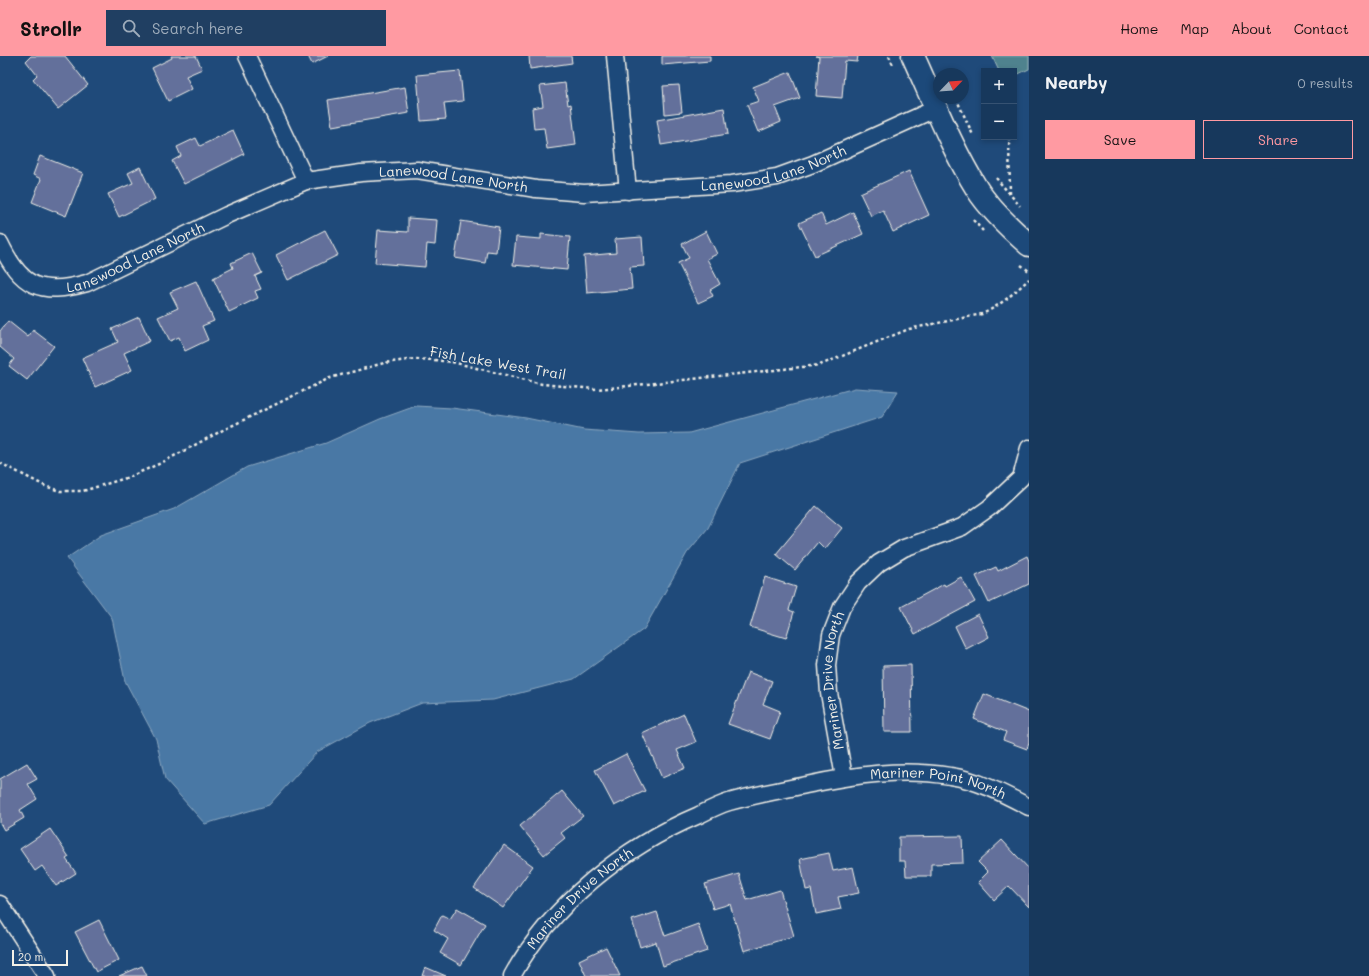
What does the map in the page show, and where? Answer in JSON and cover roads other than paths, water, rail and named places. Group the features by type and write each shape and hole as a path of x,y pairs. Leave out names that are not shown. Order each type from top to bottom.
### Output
{"street":[{"path":"247,56 306,180"},
{"path":"616,56 628,191"},
{"path":"913,56 978,190 1010,228 1029,245"},
{"name":"Lanewood Lane North","path":"0,243 10,263 24,280 44,288 65,290 87,283 227,215 306,180 361,173 417,170 544,189 584,193 732,184 777,177 813,164 937,108"},
{"name":"Mariner Drive North","path":"512,976 521,960 552,920 589,883 630,851 679,823 728,802 844,777 829,693 826,665 831,635 842,607 858,583 879,563 904,548 962,527 1025,481 1029,448"},
{"name":"Mariner Point North","path":"844,777 910,772 952,776 993,788 1029,807"},
{"path":"0,904 47,976"}],"water":[{"path":"855,388 898,391 882,417 740,463 708,528 687,553 644,629 574,679 493,700 422,703 370,723 317,752 269,805 205,824 165,779 156,739 125,681 112,618 67,558 101,535 174,509 247,467 326,443 380,419 416,406 452,408 526,418 584,430 639,434 689,433"}]}
